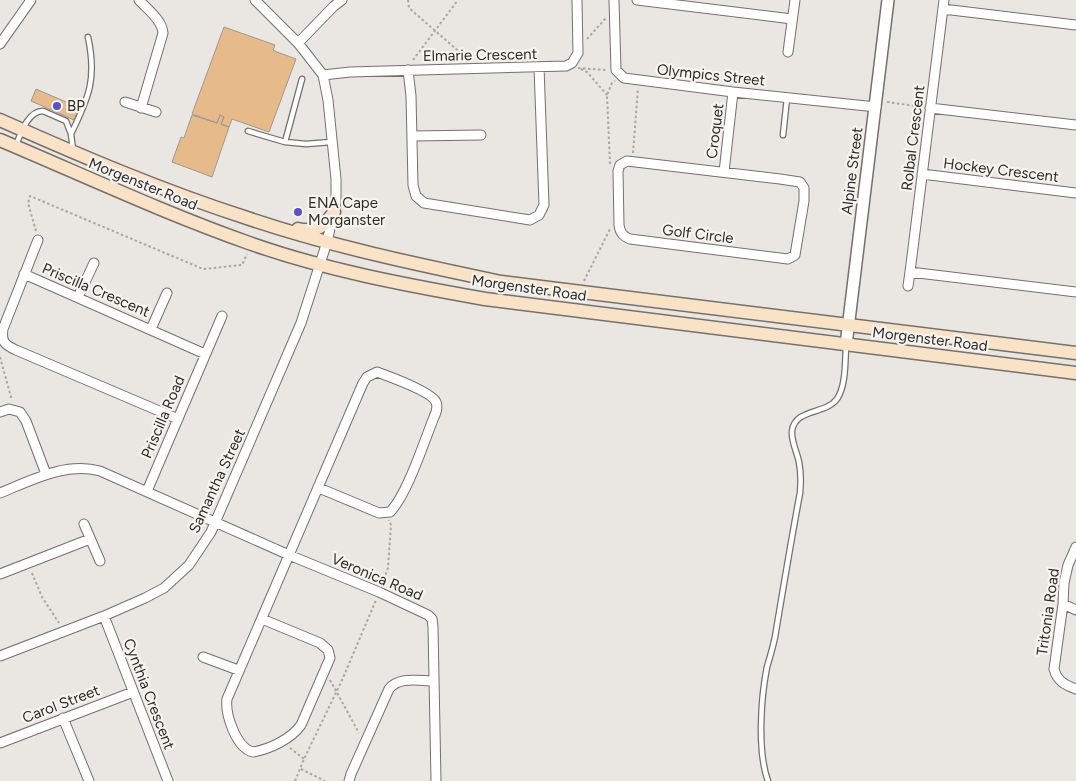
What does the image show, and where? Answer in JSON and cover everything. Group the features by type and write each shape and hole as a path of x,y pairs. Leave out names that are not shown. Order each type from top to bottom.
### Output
{"main road":[{"name":"Morgenster Road","path":"0,120 168,191 264,224 428,267 501,282 1076,353"},
{"name":"Morgenster Road","path":"0,140 98,184 250,244 320,265 427,289 485,299 1076,373"},
{"path":"264,224 272,223 304,230 312,229 323,226 334,212"}],"street":[{"path":"0,44 31,0"},
{"path":"139,0 159,22 163,33 141,108"},
{"path":"255,0 298,43 323,75"},
{"path":"298,43 342,0"},
{"path":"569,65 576,59 578,50 577,0"},
{"path":"614,0 618,73"},
{"path":"637,0 792,19"},
{"path":"788,52 794,0"},
{"name":"Alpine Street","path":"846,345 888,0"},
{"name":"Rolbal Crescent","path":"908,286 928,108 943,4 1076,25"},
{"name":"Elmarie Crescent","path":"323,75 350,72 569,65"},
{"path":"410,70 413,190 419,200 433,205 521,219 535,218 542,212 544,205 539,67"},
{"name":"Olympics Street","path":"618,73 639,81 876,107"},
{"name":"Samantha Street","path":"0,656 145,598 173,581 190,565 208,538 302,323 327,242 337,189 328,100 323,75"},
{"name":"Croquet","path":"724,172 733,92"},
{"path":"125,102 156,112"},
{"path":"928,108 1076,125"},
{"path":"412,136 481,135"},
{"path":"618,220 618,168 624,162 632,161"},
{"name":"Golf Circle","path":"618,220 621,233 630,239 788,259 794,257 797,252 804,201 804,188 802,184 790,180 632,161"},
{"name":"Hockey Crescent","path":"922,174 1076,193"},
{"path":"24,274 38,240"},
{"path":"78,297 94,263"},
{"path":"910,272 1076,292"},
{"name":"Priscilla Crescent","path":"178,419 16,350 4,342 2,337 3,329 24,274 205,354"},
{"path":"151,329 167,293"},
{"name":"Priscilla Road","path":"146,491 222,316"},
{"path":"262,619 324,646 328,650 330,658 301,725 296,732 286,739 254,752 243,747 236,735 226,708 227,698 363,383 367,377 377,372 420,390 432,397 436,402 437,410 408,481 396,505 390,512 373,510 319,488"},
{"path":"5,411 20,412 26,422 46,474"},
{"name":"Veronica Road","path":"0,493 46,474 73,468 91,469 422,611 432,619 436,781"},
{"path":"84,524 100,561"},
{"path":"0,574 90,539"},
{"name":"Tritonia Road","path":"1076,547 1068,565 1064,583 1054,669 1060,681 1076,689"},
{"path":"1063,604 1076,610"},
{"name":"Cynthia Crescent","path":"104,616 168,781"},
{"path":"203,657 238,670"},
{"path":"349,781 365,741 392,684 402,680 434,681"},
{"name":"Carol Street","path":"0,743 133,692"},
{"path":"63,718 89,781"}],"lane":[{"path":"71,134 83,109 90,86 93,66 88,38"},
{"path":"285,142 302,79"},
{"path":"783,135 788,97"},
{"path":"15,146 32,114 39,110 66,121 71,134 73,152"},
{"path":"248,132 285,142 306,144 331,142"},
{"path":"768,781 761,737 764,691 800,493 801,477 792,433 800,417 809,412 826,408 840,394 846,345"}],"path":[{"path":"408,0 409,8 463,55 464,69"},
{"path":"410,70 412,62 458,0"},
{"path":"578,50 606,18"},
{"path":"569,65 587,72 608,95"},
{"path":"579,69 618,73 608,95 610,163 618,168"},
{"path":"632,161 639,81"},
{"path":"887,102 928,108"},
{"path":"38,240 28,203 30,196 203,269 242,265 247,253"},
{"path":"584,281 607,232 618,220"},
{"path":"0,357 11,397 5,411"},
{"path":"295,781 304,758 344,678 380,592 388,568 391,525 386,513"},
{"path":"28,564 42,597 64,631"},
{"path":"325,672 362,739 365,741"},
{"path":"286,739 289,747 304,758"},
{"path":"300,768 325,781"}],"building":[{"path":"224,27 275,45 273,50 296,59 269,132 232,119 229,127 221,124 224,117 220,115 217,123 192,114"},
{"path":"36,89 80,108 74,120 31,101"},
{"path":"192,115 217,123 220,115 224,117 221,124 229,127 212,177 172,162 181,137 184,138"}],"place":[{"name":"BP","path":"57,106"},
{"name":"ENA Cape Morganster","path":"298,212"}]}
